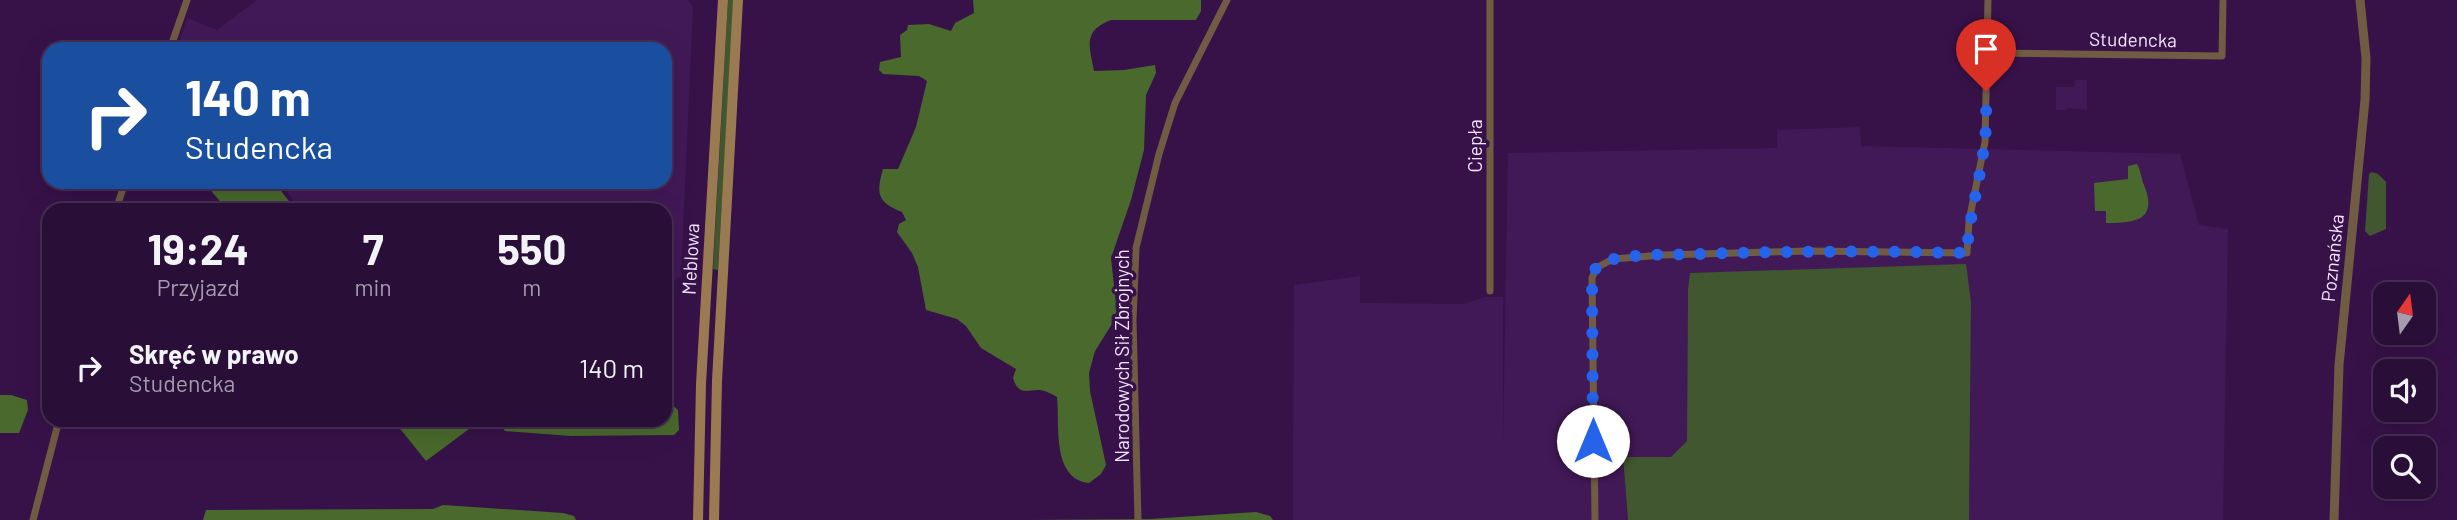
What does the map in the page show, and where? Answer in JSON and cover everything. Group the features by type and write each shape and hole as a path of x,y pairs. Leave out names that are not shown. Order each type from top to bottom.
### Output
{"main road":[{"name":"Meblowa","path":"698,520 701,384 723,0"},
{"name":"Meblowa","path":"714,520 716,381 738,0"}],"street":[{"path":"172,42 187,0"},
{"name":"Narodowych Sił Zbrojnych","path":"1138,520 1133,320 1136,248 1172,112 1182,85 1227,0"},
{"name":"Ciepła","path":"1490,0 1490,291"},
{"path":"1595,520 1592,278 1599,264 1613,259 1663,255 1810,251 1967,253 1969,221 1979,183 1985,142 1988,0"},
{"name":"Studencka","path":"1987,53 2222,56 2222,0"},
{"name":"Poznańska","path":"2334,520 2339,365 2365,100 2366,58 2360,0"},
{"path":"33,520 57,427"}],"shaded area":[{"path":"257,0 688,0 693,7 681,276 672,282 672,203 296,203 284,189 672,189 672,42 179,42 187,18 217,30"},
{"path":"2075,80 2087,80 2087,110 2056,110 2056,87 2074,87"},
{"path":"1860,127 1861,146 2180,154 2199,225 2228,229 2223,520 1969,520 1971,302 1688,291 1687,441 1672,457 1623,457 1628,520 1293,520 1294,285 1360,276 1360,303 1463,304 1485,297 1503,297 1503,448 1508,153 1777,148 1777,130"}],"green space":[{"path":"728,0 734,0 718,270 713,269"},
{"path":"973,0 1201,0 1201,11 1196,20 1111,20 1096,29 1090,40 1094,71 1155,65 1156,73 1146,95 1144,150 1131,200 1111,258 1117,313 1095,351 1089,373 1090,391 1106,465 1101,474 1089,483 1068,472 1063,461 1058,435 1057,397 1040,390 1021,390 1013,378 1016,369 981,348 966,326 957,319 926,310 918,267 897,232 899,224 906,220 902,212 880,196 883,169 898,169 916,127 927,81 919,76 883,74 879,70 880,62 901,57 900,35 907,30 908,25 929,24 951,31 955,23 974,13"},
{"path":"2137,164 2148,197 2146,212 2135,220 2106,223 2106,211 2095,211 2094,183 2128,179 2128,166"},
{"path":"2372,172 2386,182 2386,229 2370,236 2365,231 2369,174"},
{"path":"210,189 280,189 290,203 221,203"},
{"path":"1966,264 1971,302 1969,520 1628,520 1623,457 1671,457 1687,441 1690,273"},
{"path":"0,395 27,400 28,410 19,433 0,433"},
{"path":"672,405 678,410 679,430 674,435 571,436 505,431 502,427 672,427"},
{"path":"195,427 322,427 238,428"},
{"path":"399,427 467,427 469,429 426,461"},
{"path":"443,505 563,513 574,516 576,520 203,520 206,510 433,509"},
{"path":"1256,512 1270,516 1273,520 1030,520 1150,519"}],"route":[{"path":"1593,441 1592,278 1599,264 1613,259 1663,255 1810,251 1967,253 1969,221 1979,183 1985,142 1986,91"}]}
